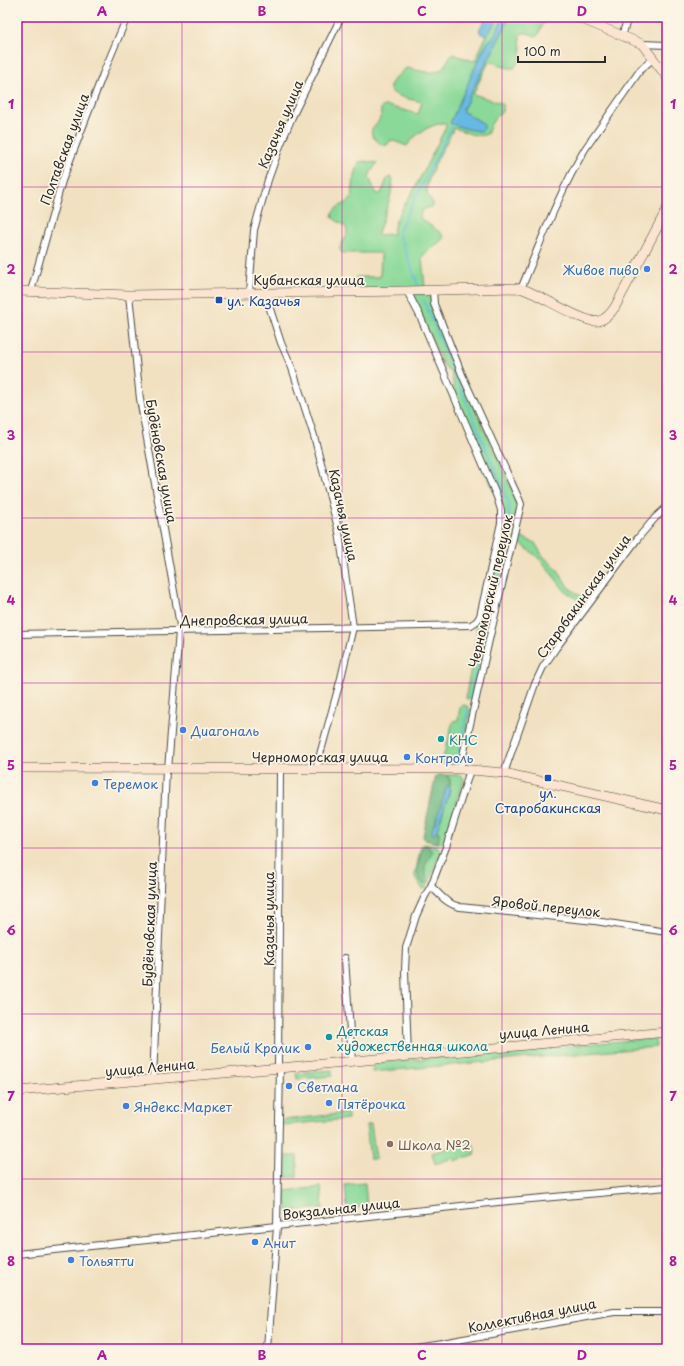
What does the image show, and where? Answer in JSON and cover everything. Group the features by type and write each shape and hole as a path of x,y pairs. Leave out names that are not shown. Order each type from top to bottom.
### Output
{"street":[{"name":"Полтавская улица","path":"31,291 62,181 127,17"},
{"name":"Казачья улица","path":"249,292 254,230 268,180 292,117 341,17"},
{"path":"578,17 642,44 667,45"},
{"path":"622,36 628,17"},
{"path":"642,44 667,77"},
{"path":"522,289 559,200 578,161 641,70 653,59"},
{"name":"Кубанская улица","path":"17,290 129,294 407,291 513,288 522,289 532,293 593,322 602,320 611,313 667,209"},
{"name":"Черноморский переулок","path":"433,290 434,304 463,377 521,504 488,640 465,770"},
{"name":"Днепровская улица","path":"17,634 471,625 477,621 480,616 500,523 501,510 497,497 420,316 407,291"},
{"name":"Казачья улица","path":"268,293 270,309 280,343 292,368 314,436 339,532 353,627 342,678 316,769"},
{"name":"Будёновская улица","path":"129,294 142,412 180,631 167,769 153,1080"},
{"name":"Старобакинская улица","path":"504,773 543,667 638,538 667,507"},
{"name":"Черноморская улица","path":"17,768 465,770 504,773 667,810"},
{"name":"Казачья улица","path":"268,1349 277,1226 280,769"},
{"path":"408,1056 405,972 406,948 416,916 431,886 446,847 465,770"},
{"name":"Яровой переулок","path":"431,886 454,906 595,921 667,932"},
{"path":"345,958 352,1061"},
{"name":"улица Ленина","path":"17,1091 153,1080 667,1032"},
{"name":"Вокзальная улица","path":"17,1254 544,1197 667,1187"},
{"name":"Коллективная улица","path":"402,1349 614,1312 667,1312"}],"green space":[{"path":"499,17 504,17 493,38 488,42 482,52 451,123 463,128 478,131 481,122 462,111 510,17 523,17 529,21 531,17 546,17 538,35 536,36 528,33 521,34 521,53 519,61 514,68 489,62 473,94 503,104 503,110 492,123 487,134 479,136 454,128 433,169 429,178 427,192 433,206 422,210 420,216 421,219 441,233 444,237 439,243 426,252 422,258 425,288 355,290 356,277 380,277 381,253 342,253 340,248 346,237 347,231 343,224 335,220 332,216 338,207 350,200 352,197 359,162 363,161 377,163 369,177 376,193 381,194 389,177 393,179 390,198 378,233 379,235 393,234 396,221 446,127 445,123 442,123 427,128 418,134 407,146 391,140 387,145 379,143 373,136 372,131 379,121 381,108 388,106 418,114 422,102 397,95 390,89 391,84 394,79 407,68 426,72 436,72 444,67 453,54 473,61 475,60 487,35"},
{"path":"430,293 431,302 461,378 515,496 517,506 474,699 468,700 466,695 477,633 475,626 479,621 503,514 455,393 451,372 443,365 412,294"},
{"path":"516,535 535,543 543,556 558,570 568,587 585,599 583,603 565,591 541,560 515,539"},
{"path":"463,705 467,706 471,710 459,766 445,765 442,764 442,762 453,721 458,720 460,707"},
{"path":"447,775 460,775 464,779 445,842 436,843 439,835 437,830 450,790 450,780"},
{"path":"447,775 450,780 450,787 449,786 432,829 436,833 437,830 439,832 439,839 436,843 425,840 423,836 434,784 436,776"},
{"path":"424,844 436,846 441,850 429,883 425,889 422,888 415,877 421,846"},
{"path":"425,845 429,847 432,852 425,866 427,882 424,884 418,877 418,868 422,848"},
{"path":"655,1038 656,1047 372,1072 373,1063"},
{"path":"332,1070 332,1076 297,1079 296,1073"},
{"path":"348,1113 348,1119 283,1125 283,1120"},
{"path":"371,1124 376,1159 370,1159 366,1125"},
{"path":"472,1140 476,1154 454,1161 453,1158 435,1164 432,1153"},
{"path":"286,1156 297,1156 297,1177 286,1177"},
{"path":"365,1183 367,1207 347,1208 345,1185"},
{"path":"321,1187 323,1208 287,1211 285,1191"}],"water":[{"path":"486,17 499,17 487,35 481,34 479,30"},
{"path":"504,17 510,17 462,111 481,122 484,125 484,128 482,131 474,130 450,123 482,52 488,42 493,38"},
{"path":"447,786 450,787 450,790 436,833 433,835 432,829"}],"waterway":[{"path":"418,285 399,234 399,230 453,124"},
{"path":"424,301 509,504 509,516 470,699"},
{"path":"457,758 468,709"}],"place":[{"name":"Живое пиво","path":"647,269"},
{"name":"ул. Казачья","path":"219,300"},
{"name":"Диагональ","path":"183,730"},
{"name":"КНС","path":"441,739"},
{"name":"Контроль","path":"407,757"},
{"name":"ул. Старобакинская","path":"548,778"},
{"name":"Теремок","path":"95,783"},
{"name":"Детская художественная школа","path":"329,1037"},
{"name":"Белый Кролик","path":"308,1047"},
{"name":"Светлана","path":"289,1086"},
{"name":"Пятёрочка","path":"329,1103"},
{"name":"Яндекс.Маркет","path":"126,1106"},
{"name":"Школа №2","path":"390,1144"},
{"name":"Анит","path":"255,1242"},
{"name":"Тольятти","path":"71,1260"}]}
